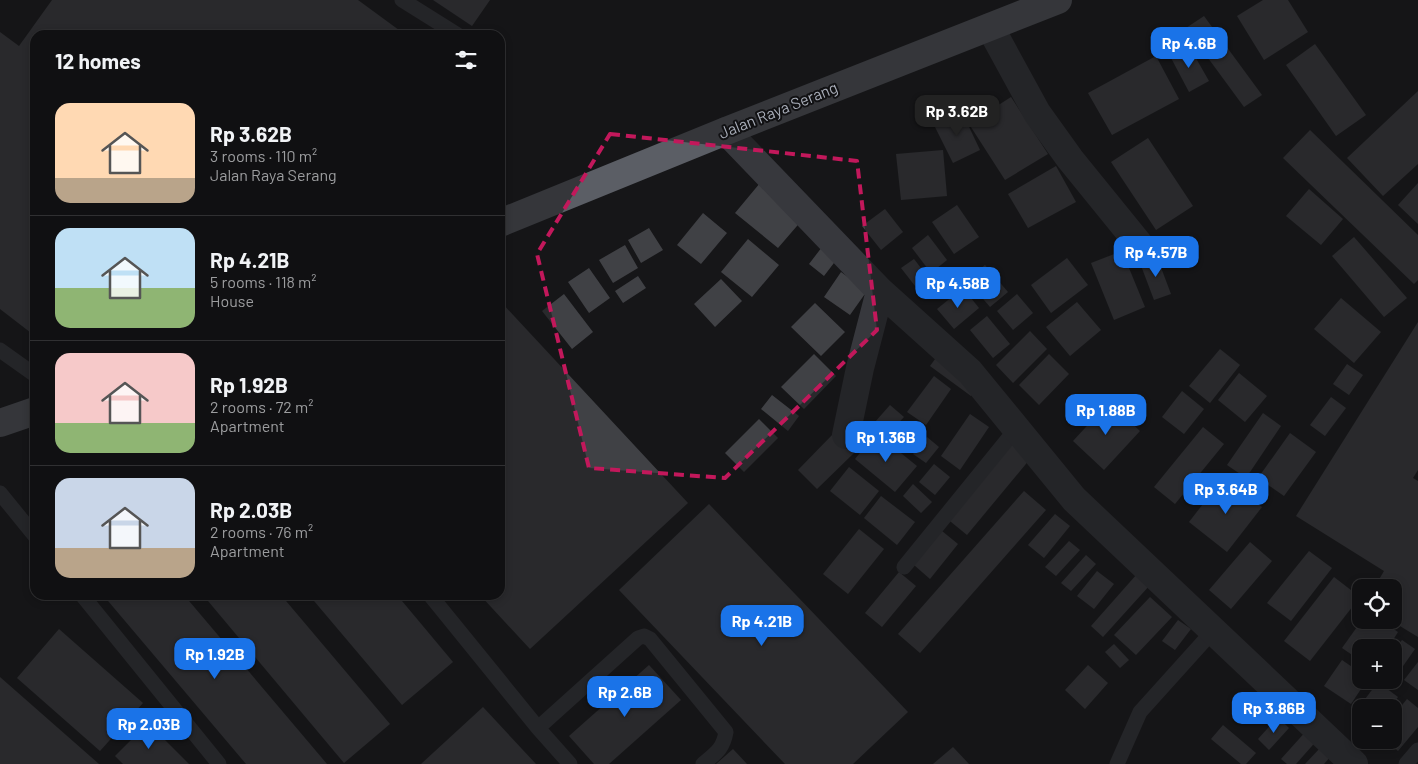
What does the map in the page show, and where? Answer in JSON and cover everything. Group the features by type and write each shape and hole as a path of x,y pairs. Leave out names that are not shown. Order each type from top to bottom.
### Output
{"highway":[{"name":"Jalan Raya Serang","path":"505,221 726,131 1058,0"},
{"path":"0,423 30,413"}],"street":[{"path":"990,27 1037,114 1070,159 1139,244"},
{"path":"726,131 880,291 970,372 1074,499 1354,764"},
{"path":"846,435 860,368 880,291"}],"lane":[{"path":"402,0 450,30"},
{"path":"0,350 30,371"},
{"path":"904,567 1016,429"},
{"path":"0,493 30,530"},
{"path":"86,600 219,764"},
{"path":"434,600 538,728 570,764"},
{"path":"1117,764 1140,712 1213,631"},
{"path":"538,728 638,638 644,636 650,639 726,732 724,742 720,748 703,764"},
{"path":"1406,764 1418,750"}],"highlighted area":[{"path":"610,134 857,161 877,330 725,478 589,468 537,254"}],"building":[{"path":"52,0 358,0 399,30 30,30"},
{"path":"433,0 490,0 472,26"},
{"path":"1263,0 1288,0 1308,32 1264,60 1237,16"},
{"path":"1204,16 1262,95 1244,107 1186,28"},
{"path":"30,31 30,332 0,309 0,32 19,46"},
{"path":"1315,44 1366,115 1336,136 1286,65"},
{"path":"1189,46 1209,81 1189,92 1170,56"},
{"path":"1156,56 1179,99 1112,135 1088,93"},
{"path":"1418,91 1418,164 1383,196 1347,158"},
{"path":"1011,97 1048,154 1005,180 969,124"},
{"path":"962,112 980,150 953,163 934,125"},
{"path":"1310,130 1418,235 1418,280 1414,284 1283,158"},
{"path":"1148,138 1193,206 1156,230 1111,162"},
{"path":"943,150 947,196 901,200 896,154"},
{"path":"1056,166 1076,202 1028,228 1008,194"},
{"path":"760,183 803,219 778,248 735,213"},
{"path":"1418,183 1418,224 1398,205"},
{"path":"1309,189 1343,219 1321,245 1286,216"},
{"path":"957,205 979,237 954,254 932,222"},
{"path":"885,209 903,232 881,250 862,226"},
{"path":"703,213 727,233 701,264 677,245"},
{"path":"649,228 663,250 641,263 628,240"},
{"path":"928,235 947,260 931,273 912,248"},
{"path":"1354,237 1407,298 1384,317 1332,256"},
{"path":"748,239 779,265 752,297 721,272"},
{"path":"625,245 638,268 613,283 599,260"},
{"path":"822,247 837,259 824,276 809,264"},
{"path":"1122,251 1145,307 1114,320 1091,263"},
{"path":"1157,257 1171,294 1154,300 1140,263"},
{"path":"1067,258 1088,285 1051,313 1031,285"},
{"path":"914,259 931,281 919,291 901,268"},
{"path":"985,265 1008,292 990,307 967,280"},
{"path":"589,268 610,298 589,313 568,282"},
{"path":"841,272 867,291 850,315 824,297"},
{"path":"638,276 646,288 623,303 615,291"},
{"path":"721,279 742,301 715,327 694,304"},
{"path":"963,288 979,308 954,329 937,309"},
{"path":"564,294 593,332 572,349 542,311"},
{"path":"1017,294 1033,313 1013,330 997,311"},
{"path":"1341,298 1381,332 1354,363 1314,329"},
{"path":"1077,302 1101,330 1070,356 1046,327"},
{"path":"815,303 845,332 821,356 791,327"},
{"path":"505,306 688,503 530,649 485,600 505,600"},
{"path":"987,316 1010,344 993,358 970,330"},
{"path":"1418,322 1418,470 1413,478 1418,481 1418,637 1402,627 1402,579 1379,579 1384,571 1296,516"},
{"path":"1030,331 1047,349 1013,383 996,365"},
{"path":"1220,349 1240,365 1210,403 1189,386"},
{"path":"814,354 836,376 804,409 781,387"},
{"path":"1049,354 1069,374 1039,405 1019,385"},
{"path":"938,355 979,385 971,396 930,366"},
{"path":"1347,364 1363,375 1349,395 1333,384"},
{"path":"1239,373 1267,396 1245,422 1218,400"},
{"path":"934,376 951,389 926,425 907,412"},
{"path":"1182,391 1204,409 1184,434 1162,417"},
{"path":"772,395 799,416 788,431 761,409"},
{"path":"1331,397 1346,408 1325,436 1310,425"},
{"path":"1109,402 1140,431 1104,470 1073,441"},
{"path":"890,405 904,417 888,434 875,422"},
{"path":"1263,413 1281,426 1246,478 1227,465"},
{"path":"970,414 989,427 960,470 941,456"},
{"path":"759,419 778,438 744,472 725,453"},
{"path":"905,421 920,433 908,449 892,437"},
{"path":"1203,427 1224,444 1175,504 1154,487"},
{"path":"834,433 854,453 817,489 798,470"},
{"path":"876,433 917,466 895,492 855,459"},
{"path":"1290,433 1316,452 1284,496 1258,478"},
{"path":"927,437 939,447 926,463 913,454"},
{"path":"1008,441 1030,459 967,535 945,517"},
{"path":"934,464 950,477 935,495 919,482"},
{"path":"849,467 879,491 860,515 830,491"},
{"path":"1224,477 1262,507 1227,552 1189,522"},
{"path":"913,484 932,502 921,513 903,496"},
{"path":"1024,491 1046,510 920,653 898,634"},
{"path":"881,496 915,522 897,545 864,518"},
{"path":"709,504 908,712 853,764 785,764 619,590"},
{"path":"1055,514 1070,526 1044,558 1028,545"},
{"path":"859,529 884,549 848,594 823,574"},
{"path":"942,531 958,544 930,579 914,565"},
{"path":"1069,541 1080,550 1056,576 1045,567"},
{"path":"1250,542 1272,561 1231,609 1209,590"},
{"path":"1309,551 1332,568 1291,621 1267,603"},
{"path":"1086,555 1096,564 1071,591 1061,583"},
{"path":"1097,571 1114,584 1094,609 1077,596"},
{"path":"899,572 916,586 882,627 865,613"},
{"path":"1137,574 1150,585 1103,637 1091,626"},
{"path":"1334,577 1352,591 1352,607 1310,661 1284,641"},
{"path":"1150,597 1172,617 1136,655 1114,635"},
{"path":"107,600 188,600 327,764 246,764"},
{"path":"207,600 285,600 390,724 344,763"},
{"path":"313,600 401,600 453,662 402,705"},
{"path":"1178,620 1191,629 1175,650 1162,641"},
{"path":"59,629 143,703 100,751 17,678"},
{"path":"1356,629 1394,629 1398,632 1394,639 1352,639 1352,655 1342,648"},
{"path":"1402,640 1415,649 1402,668"},
{"path":"1114,644 1129,660 1120,668 1105,652"},
{"path":"1342,660 1352,667 1352,689 1361,689 1354,699 1352,699 1351,704 1324,686"},
{"path":"1418,662 1418,690 1404,680"},
{"path":"649,665 681,700 609,764 594,764 569,736"},
{"path":"1088,665 1108,683 1085,709 1065,690"},
{"path":"0,677 99,764 0,764"},
{"path":"1373,689 1387,689 1398,697 1397,699 1365,699"},
{"path":"1407,699 1418,708 1418,727 1402,746 1402,705"},
{"path":"483,707 536,764 421,764"},
{"path":"1278,717 1289,728 1269,750 1258,739"},
{"path":"148,723 189,764 123,764 115,756"},
{"path":"1223,725 1256,753 1246,764 1241,764 1211,739"},
{"path":"1308,729 1319,738 1296,764 1287,764 1281,759"},
{"path":"953,747 969,764 933,764"},
{"path":"1321,747 1331,756 1324,764 1305,764"},
{"path":"733,749 747,764 716,764"}]}
